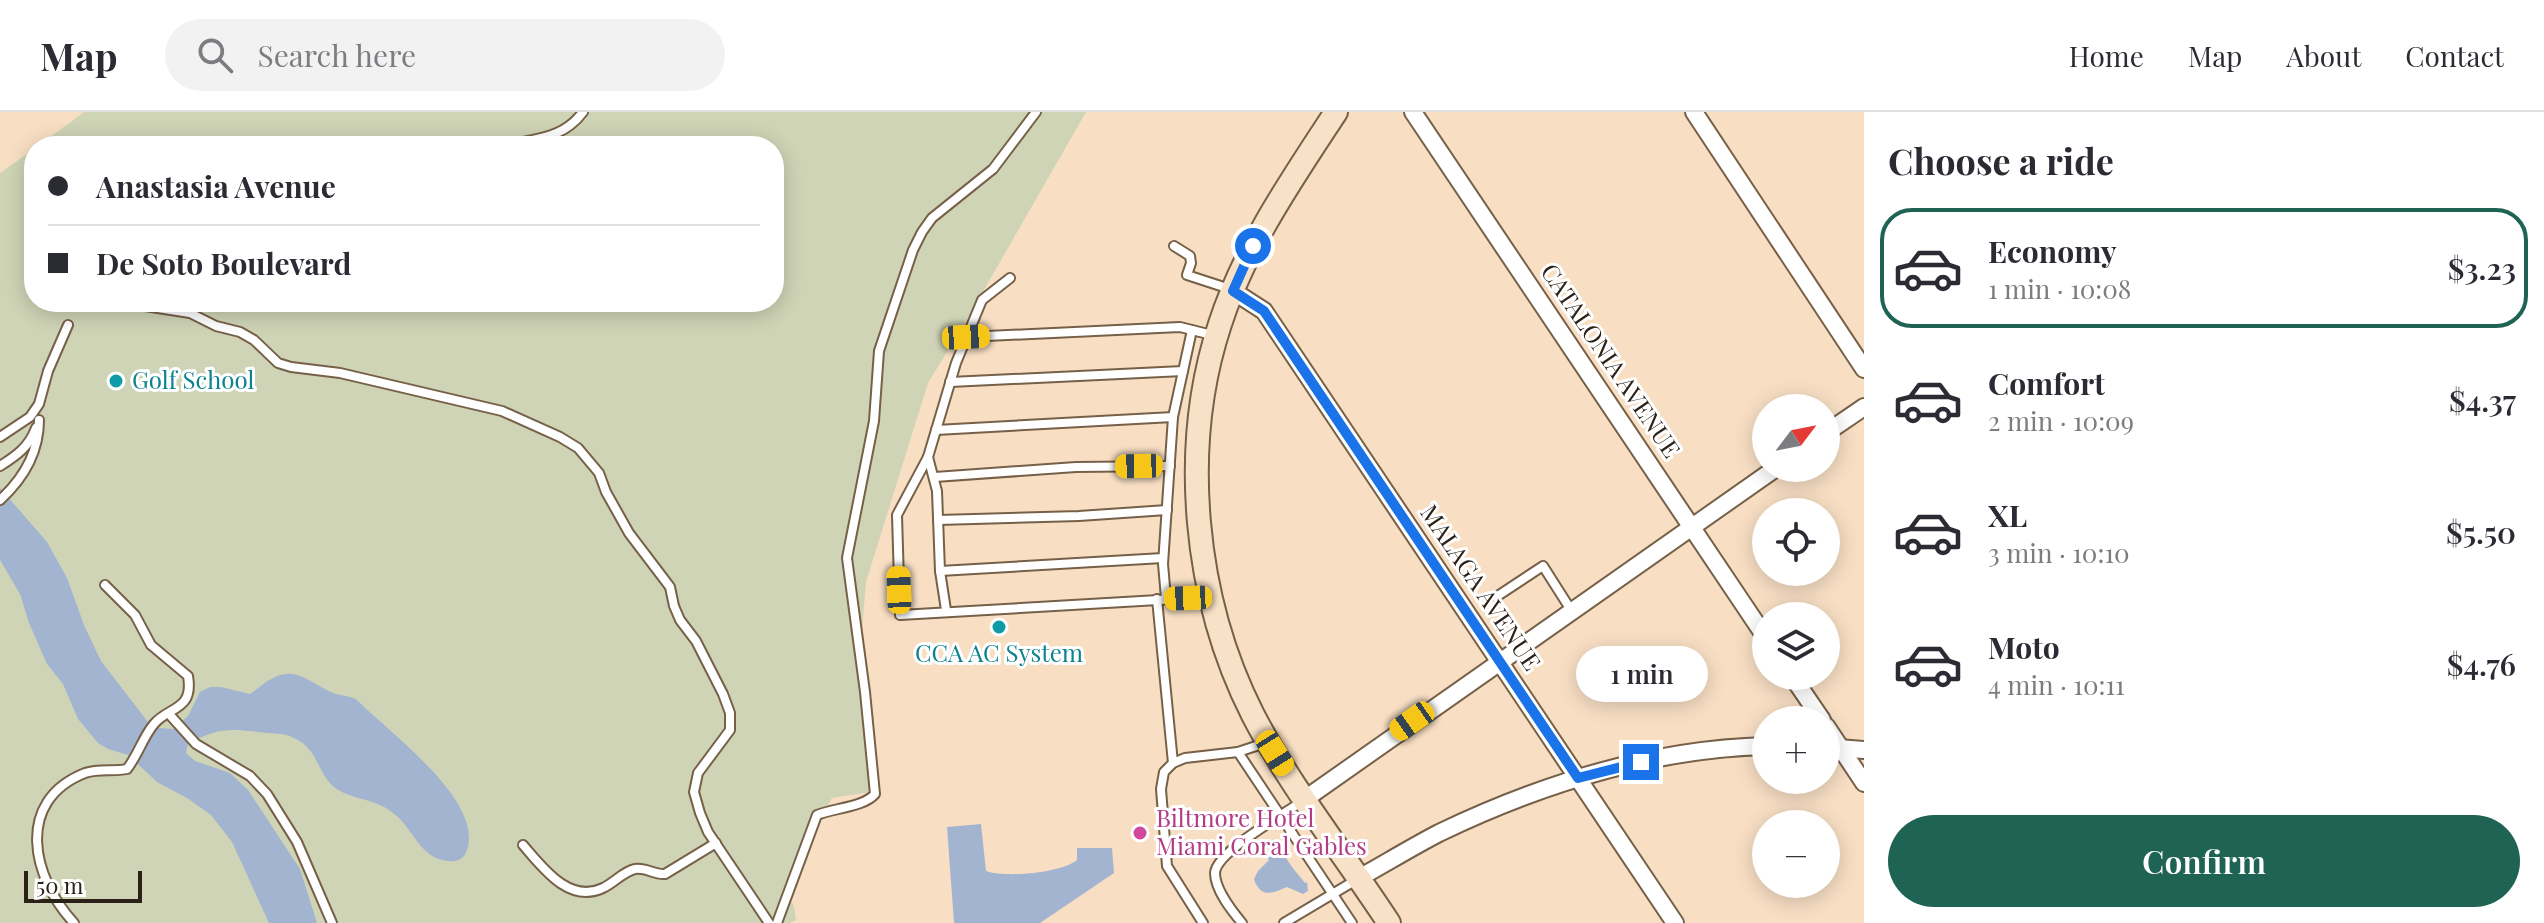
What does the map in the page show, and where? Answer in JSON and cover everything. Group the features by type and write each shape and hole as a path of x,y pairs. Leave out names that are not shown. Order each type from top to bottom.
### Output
{"street":[{"path":"1336,112 1262,230 1233,291 1217,336 1205,387 1198,466 1199,517 1211,597 1239,683 1269,742 1389,923"},
{"name":"CATALONIA AVENUE","path":"1413,112 1752,617"},
{"path":"1694,112 1864,369"},
{"name":"MALAGA AVENUE","path":"1233,291 1264,311 1675,923"},
{"path":"1840,423 1864,407"},
{"path":"1305,799 1756,482"},
{"path":"1359,878 1441,833 1516,799 1578,778 1670,757 1752,748"},
{"path":"1840,748 1864,750"},
{"path":"1840,755 1864,783"}],"lane":[{"path":"554,136 568,128 583,112"},
{"path":"777,923 817,815 868,802 875,794 847,558 874,421 879,351 886,327 922,232 932,218 993,169 1036,112"},
{"path":"1174,246 1190,256 1187,275 1233,291"},
{"path":"1010,278 982,300 950,382 928,457 897,515 900,615 1211,597"},
{"path":"184,312 240,332 254,340 278,363 340,373 502,411 578,448 599,473 610,501 629,533 670,587 674,606 704,656 730,713 730,730 698,773 694,792 700,813 716,843 769,923"},
{"path":"0,500 9,493 35,452 39,437 39,404 48,371 68,325"},
{"path":"966,337 1180,327 1217,336"},
{"path":"1173,763 1161,599 1173,417 1192,330"},
{"path":"950,382 1183,371"},
{"path":"0,437 30,417 39,404"},
{"path":"936,430 1173,417"},
{"path":"0,466 20,453 32,439 39,420"},
{"path":"928,457 935,477 940,571 946,610"},
{"path":"935,477 1076,467 1170,466"},
{"path":"938,520 1167,510"},
{"path":"940,571 1163,558"},
{"path":"1496,597 1543,566 1571,610"},
{"path":"74,923 49,885 38,857 36,827 43,805 58,790 82,774 101,769 123,770 132,763 154,724 182,704 190,689 188,676 151,645 135,615 105,585"},
{"path":"169,714 196,744 250,776 267,794 297,842 332,923"},
{"path":"1203,923 1166,860 1161,789 1164,772 1173,763 1185,758 1238,752 1269,742"},
{"path":"1238,752 1352,923"},
{"path":"1242,923 1220,890 1216,867 1226,854 1305,799"},
{"path":"523,845 557,881 575,891 589,893 604,888 634,869 645,869 656,875 665,874 716,843"},
{"path":"1284,923 1359,878"}],"green space":[{"path":"84,112 1086,112 928,383 866,582 859,667 870,792 832,798 825,810 791,902 796,920 790,923 0,923 0,173 24,156 24,312 784,312 784,136 52,136"}],"water":[{"path":"0,488 47,542 67,578 101,661 148,722 159,728 173,729 188,716 200,692 210,687 250,694 280,675 302,676 334,693 356,699 430,768 461,810 468,830 464,856 452,861 440,860 421,846 390,810 335,788 313,754 294,738 238,730 207,735 188,743 186,753 195,761 230,773 248,790 300,869 317,923 269,923 232,842 211,815 157,782 128,755 98,743 78,719 63,684 47,664 20,594 0,560"},
{"path":"981,824 986,871 1006,874 1046,871 1077,860 1077,848 1112,848 1114,873 1040,923 954,923 947,827"},
{"path":"1274,839 1282,845 1290,865 1307,882 1308,891 1303,894 1287,887 1267,893 1257,885 1254,879 1269,860 1269,843"}],"place":[{"name":"Golf School","path":"116,381"},
{"name":"CCA AC System","path":"999,627"},
{"name":"Biltmore Hotel Miami Coral Gables","path":"1140,833"}],"route":[{"path":"1253,246 1233,291 1264,311 1578,778 1641,762"}]}
